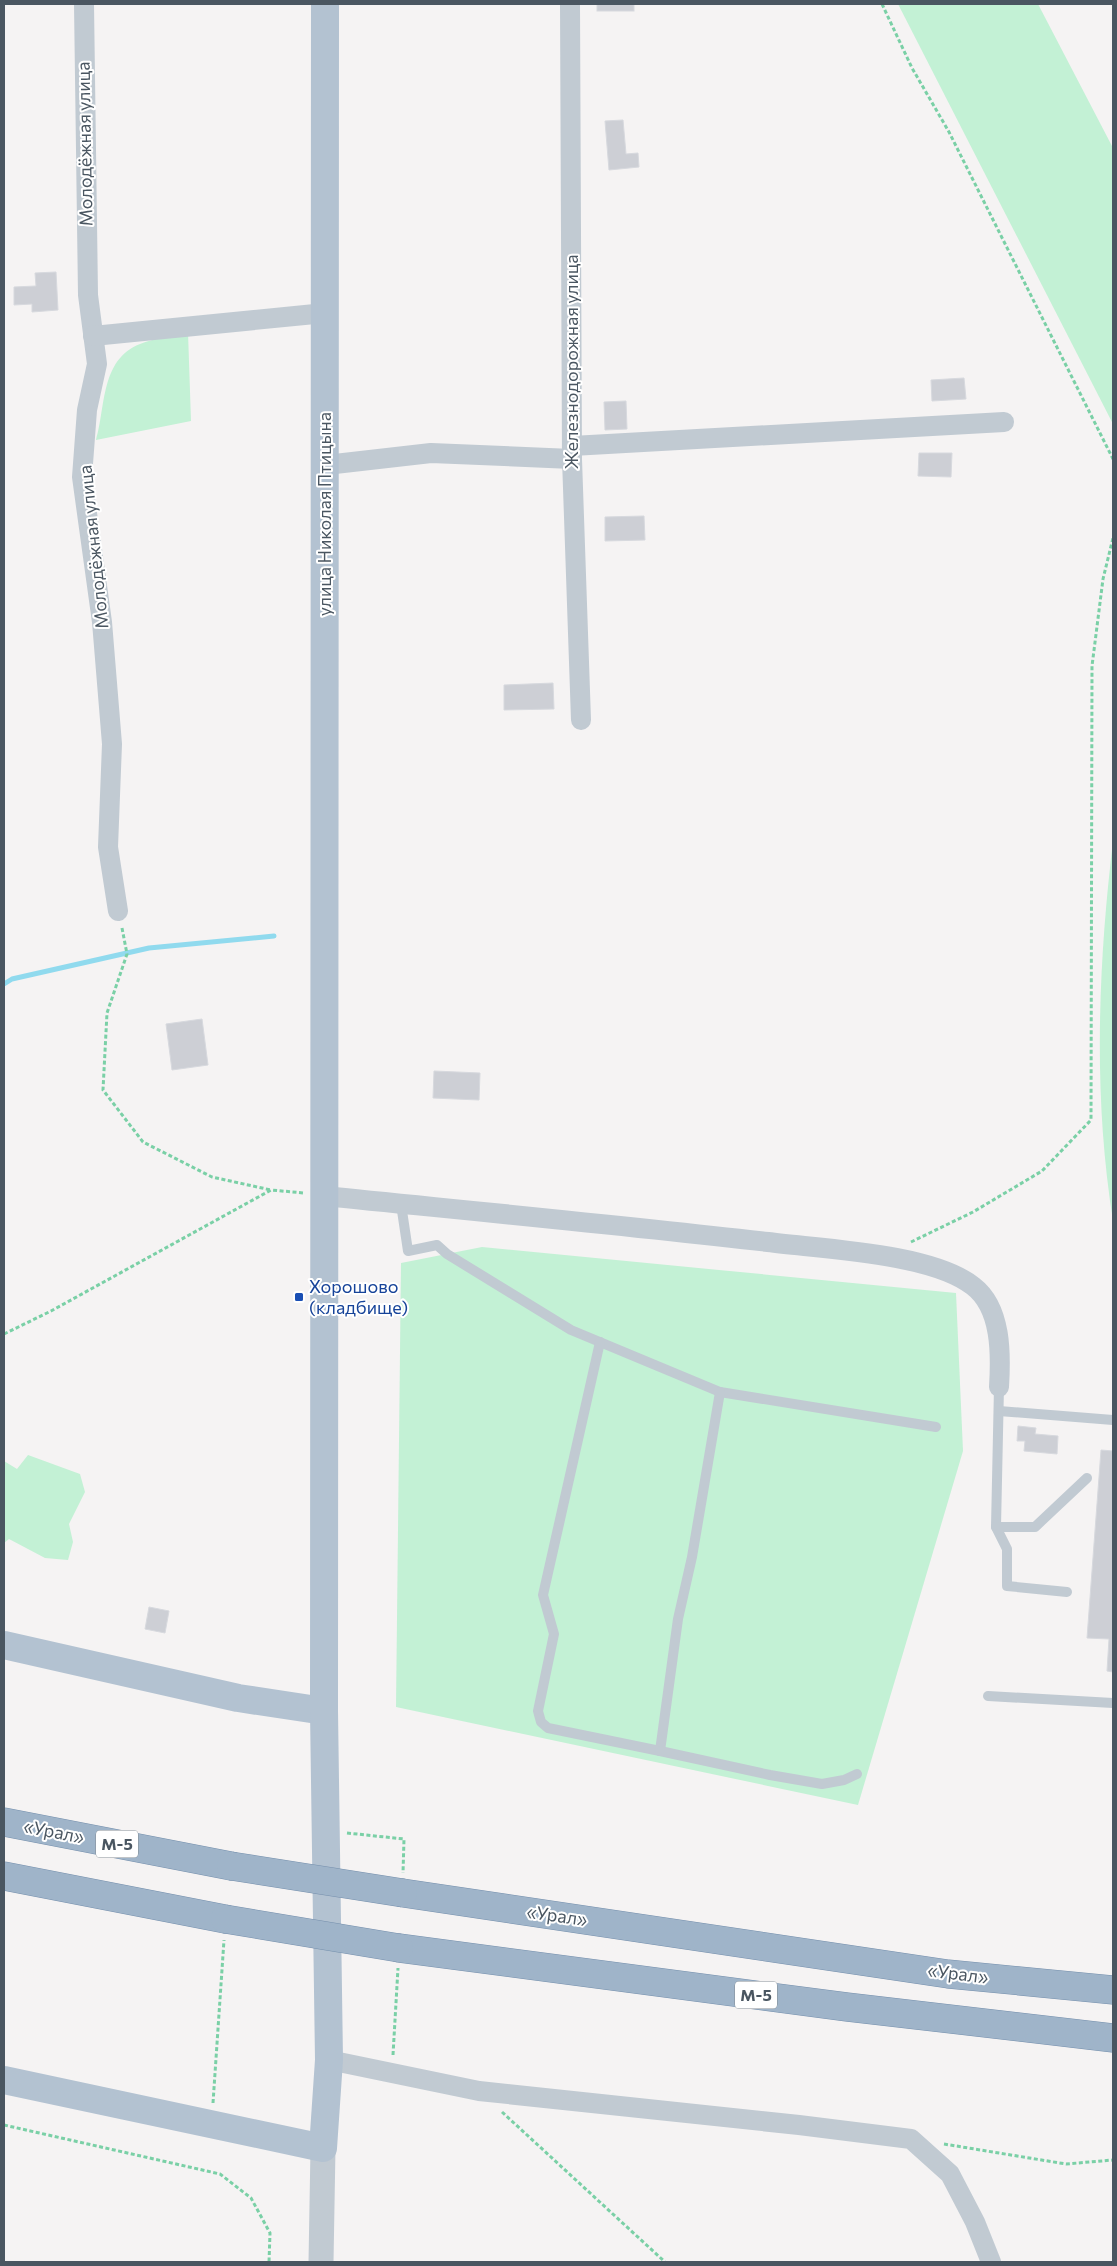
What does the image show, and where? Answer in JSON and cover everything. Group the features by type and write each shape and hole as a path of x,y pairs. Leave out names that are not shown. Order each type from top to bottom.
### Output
{"highway":[{"name":"«Урал»","path":"4,1822 231,1866 403,1893 948,1974 1113,1990"},
{"name":"М-5","path":"4,1876 225,1919 399,1948 847,2007 1113,2038"}],"main road":[{"name":"улица Николая Птицына","path":"323,2148 329,2060 324,1711 325,4"},
{"path":"4,1645 238,1698 324,1711"},
{"path":"4,2080 323,2148"}],"street":[{"name":"Молодёжная улица","path":"84,4 88,295 97,364 88,410 82,477 102,622 112,744 108,847 118,911"},
{"name":"Железнодорожная улица","path":"570,4 572,452 581,720"},
{"path":"93,336 325,312"},
{"path":"326,466 431,453 572,452 1004,422"},
{"path":"324,1196 883,1256 954,1274 975,1287 988,1305 997,1327 1001,1353 999,1386"},
{"path":"329,2060 479,2091 799,2125 911,2139 950,2174 976,2222 991,2262"},
{"path":"321,2262 323,2148"}],"lane":[{"path":"400,1204 408,1251 437,1245 447,1254 570,1330 720,1392 936,1427"},
{"path":"600,1342 543,1596 554,1634 538,1711 541,1722 548,1728 770,1775 822,1784 844,1780 857,1774"},
{"path":"999,1386 996,1527 1007,1549 1007,1586 1067,1592"},
{"path":"660,1751 678,1619 692,1557 720,1392"},
{"path":"999,1411 1113,1420"},
{"path":"996,1527 1035,1527 1087,1478"},
{"path":"988,1696 1113,1703"}],"path":[{"path":"882,4 912,68 949,132 1113,460"},
{"path":"883,1256 973,1212 1042,1171 1091,1120 1092,666 1103,579 1113,538"},
{"path":"125,945 127,954 107,1013 103,1090 143,1142 212,1177 271,1190 324,1196"},
{"path":"4,1334 51,1311 271,1190"},
{"path":"327,1832 404,1839 403,1893"},
{"path":"211,2124 225,1919"},
{"path":"392,2073 399,1948"},
{"path":"479,2091 665,2262"},
{"path":"4,2125 220,2174 251,2198 270,2233 269,2262"},
{"path":"911,2139 1066,2164 1113,2160"}],"green space":[{"path":"898,4 1038,4 1113,148 1113,424"},
{"path":"188,332 191,421 96,440 107,386 111,373 118,361 127,351 140,344"},
{"path":"1113,841 1113,1221 1102,1126 1100,1031 1104,936"},
{"path":"482,1247 956,1293 963,1451 858,1805 396,1707 401,1263"},
{"path":"28,1455 80,1474 85,1492 69,1524 73,1542 68,1560 45,1558 9,1539 4,1543 4,1461 17,1469"}],"building":[{"path":"597,4 634,4 634,11 597,11"},
{"path":"623,120 626,154 638,153 639,167 609,170 605,121"},
{"path":"56,272 58,310 32,312 32,304 14,305 14,287 36,286 35,273"},
{"path":"964,378 966,399 932,401 931,380"},
{"path":"626,401 627,429 605,430 604,402"},
{"path":"919,453 952,453 951,477 918,476"},
{"path":"644,516 645,540 605,541 605,517"},
{"path":"553,683 554,709 504,710 504,685"},
{"path":"202,1019 208,1065 172,1070 166,1024"},
{"path":"434,1071 480,1073 479,1100 433,1098"},
{"path":"1018,1426 1036,1428 1035,1434 1058,1436 1057,1454 1024,1451 1025,1441 1017,1441"},
{"path":"1101,1450 1113,1451 1113,1672 1107,1671 1109,1639 1087,1638"},
{"path":"149,1607 169,1611 165,1633 145,1629"}],"waterway":[{"path":"4,984 12,979 149,948 274,936"}],"place":[{"name":"Хорошово (кладбище)","path":"299,1297"}]}
